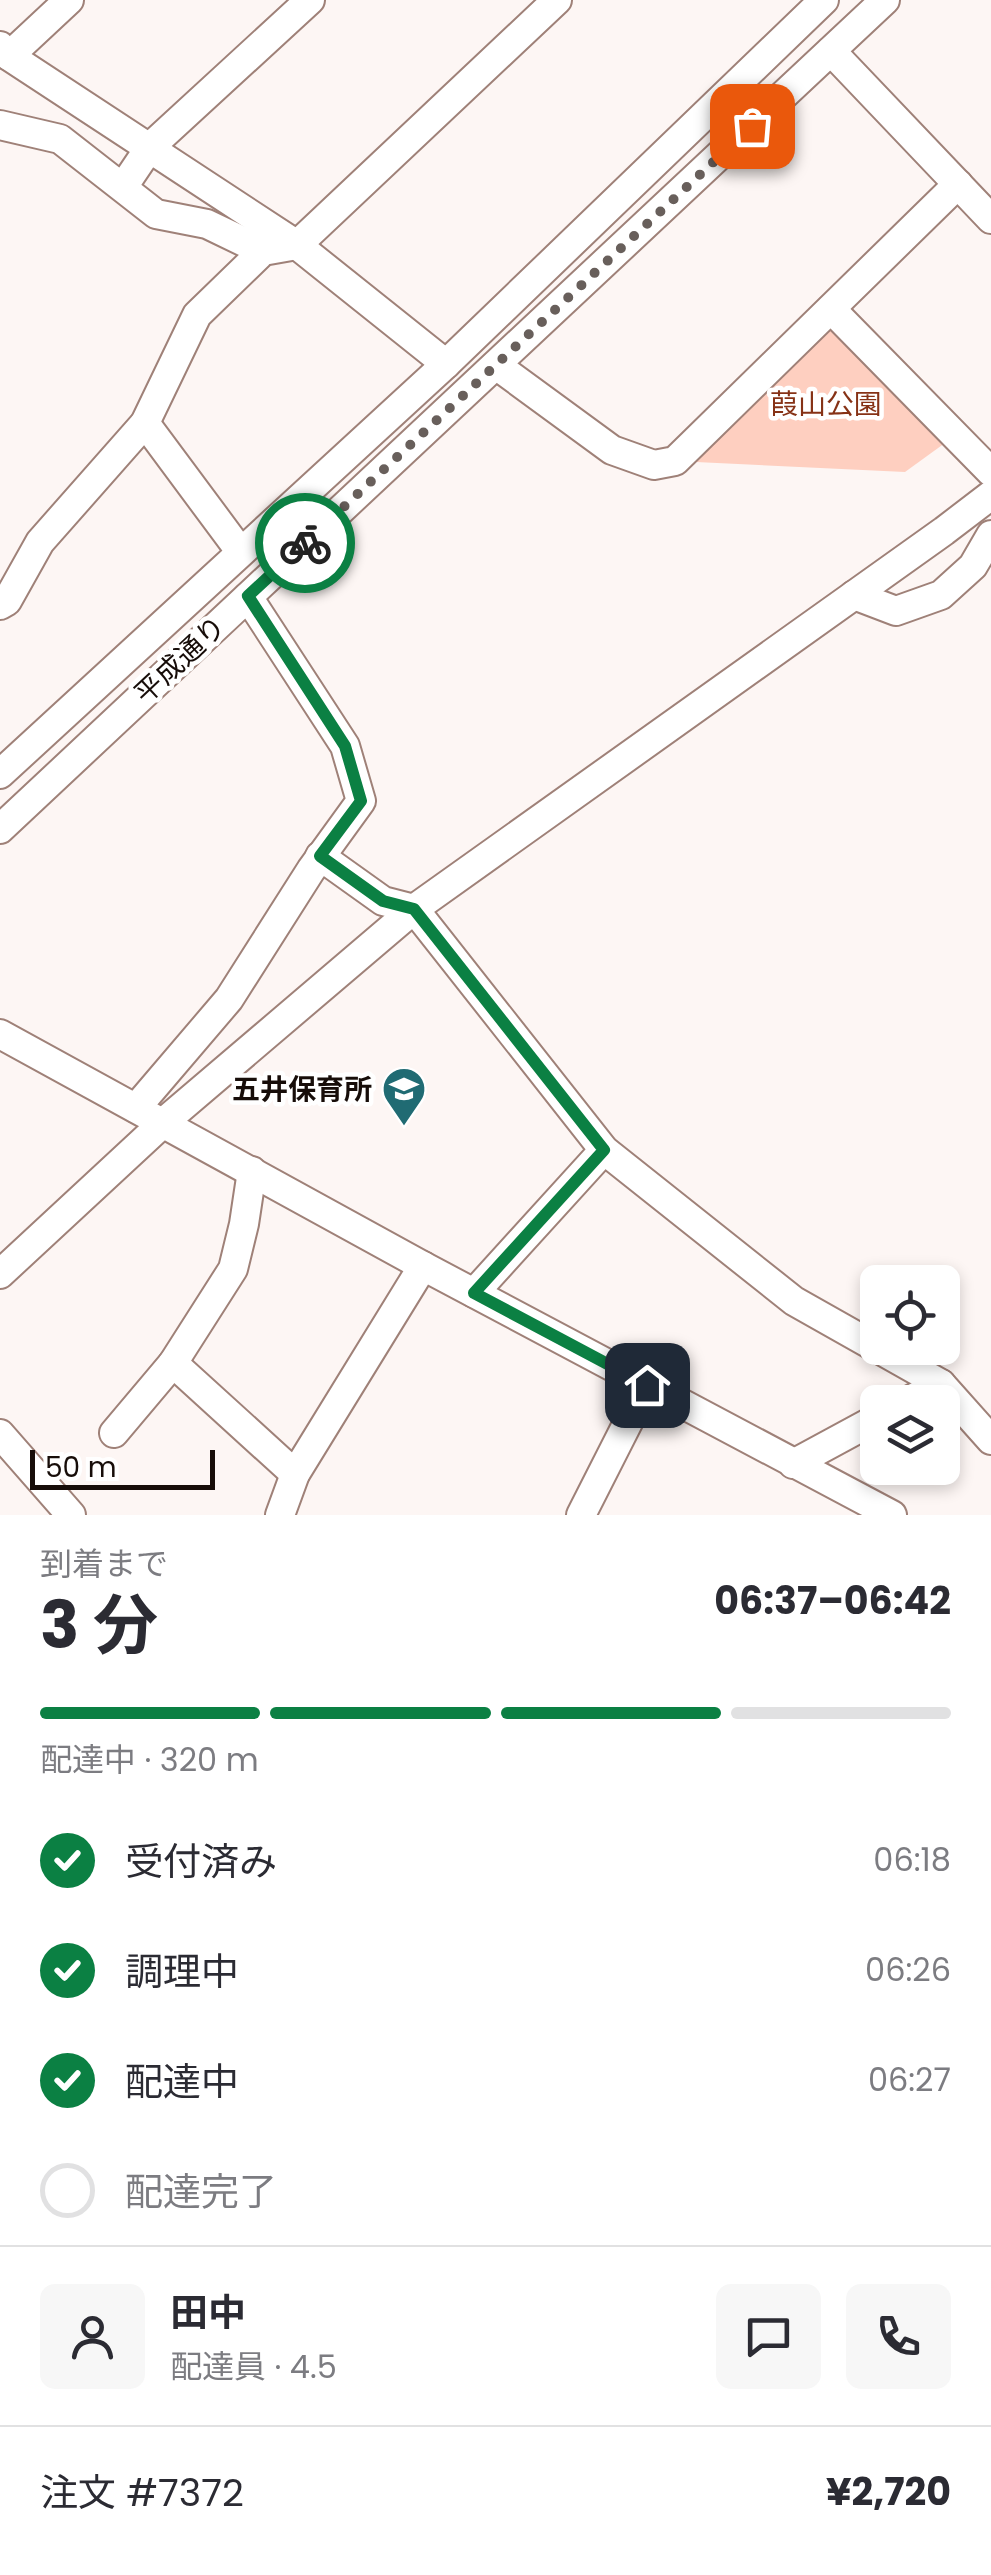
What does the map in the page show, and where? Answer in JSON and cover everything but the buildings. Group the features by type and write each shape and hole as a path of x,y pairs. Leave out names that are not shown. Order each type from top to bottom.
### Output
{"street":[{"path":"68,0 4,51 297,245 446,364"},
{"path":"123,187 150,147 310,0"},
{"path":"0,605 7,601 40,542 145,424 197,315 262,251 297,245 557,0"},
{"name":"平成通り","path":"0,774 446,364 824,0"},
{"name":"平成通り","path":"0,829 885,0"},
{"path":"832,52 991,219"},
{"path":"0,124 60,139 156,214 207,224 262,251"},
{"path":"496,365 612,450 654,465 675,461 958,184"},
{"path":"831,308 991,472"},
{"path":"145,424 240,551"},
{"path":"0,1274 164,1122 414,909 991,495"},
{"path":"854,595 896,610 941,595 973,566 990,537 944,531"},
{"path":"944,531 973,566"},
{"path":"136,1108 229,999 320,856 361,801 345,746 248,596"},
{"path":"320,856 383,901 414,909 604,1150 794,1300 941,1384 991,1440"},
{"path":"0,1034 892,1515"},
{"path":"474,1293 604,1150"},
{"path":"114,1432 173,1363 233,1269 252,1171"},
{"path":"280,1515 295,1474 424,1266"},
{"path":"173,1363 295,1474"},
{"path":"582,1515 647,1385"},
{"path":"794,1464 860,1428"},
{"path":"0,1434 72,1515"}],"green space":[{"name":"葭山公園","path":"831,309 945,443 905,472 675,461"}],"way so far":[{"path":"305,543 752,126"}],"place":[{"name":"五井保育所","path":"404,1127"}],"route":[{"path":"305,543 248,596 345,746 361,801 320,856 383,901 414,909 604,1150 474,1293 647,1385"}]}
